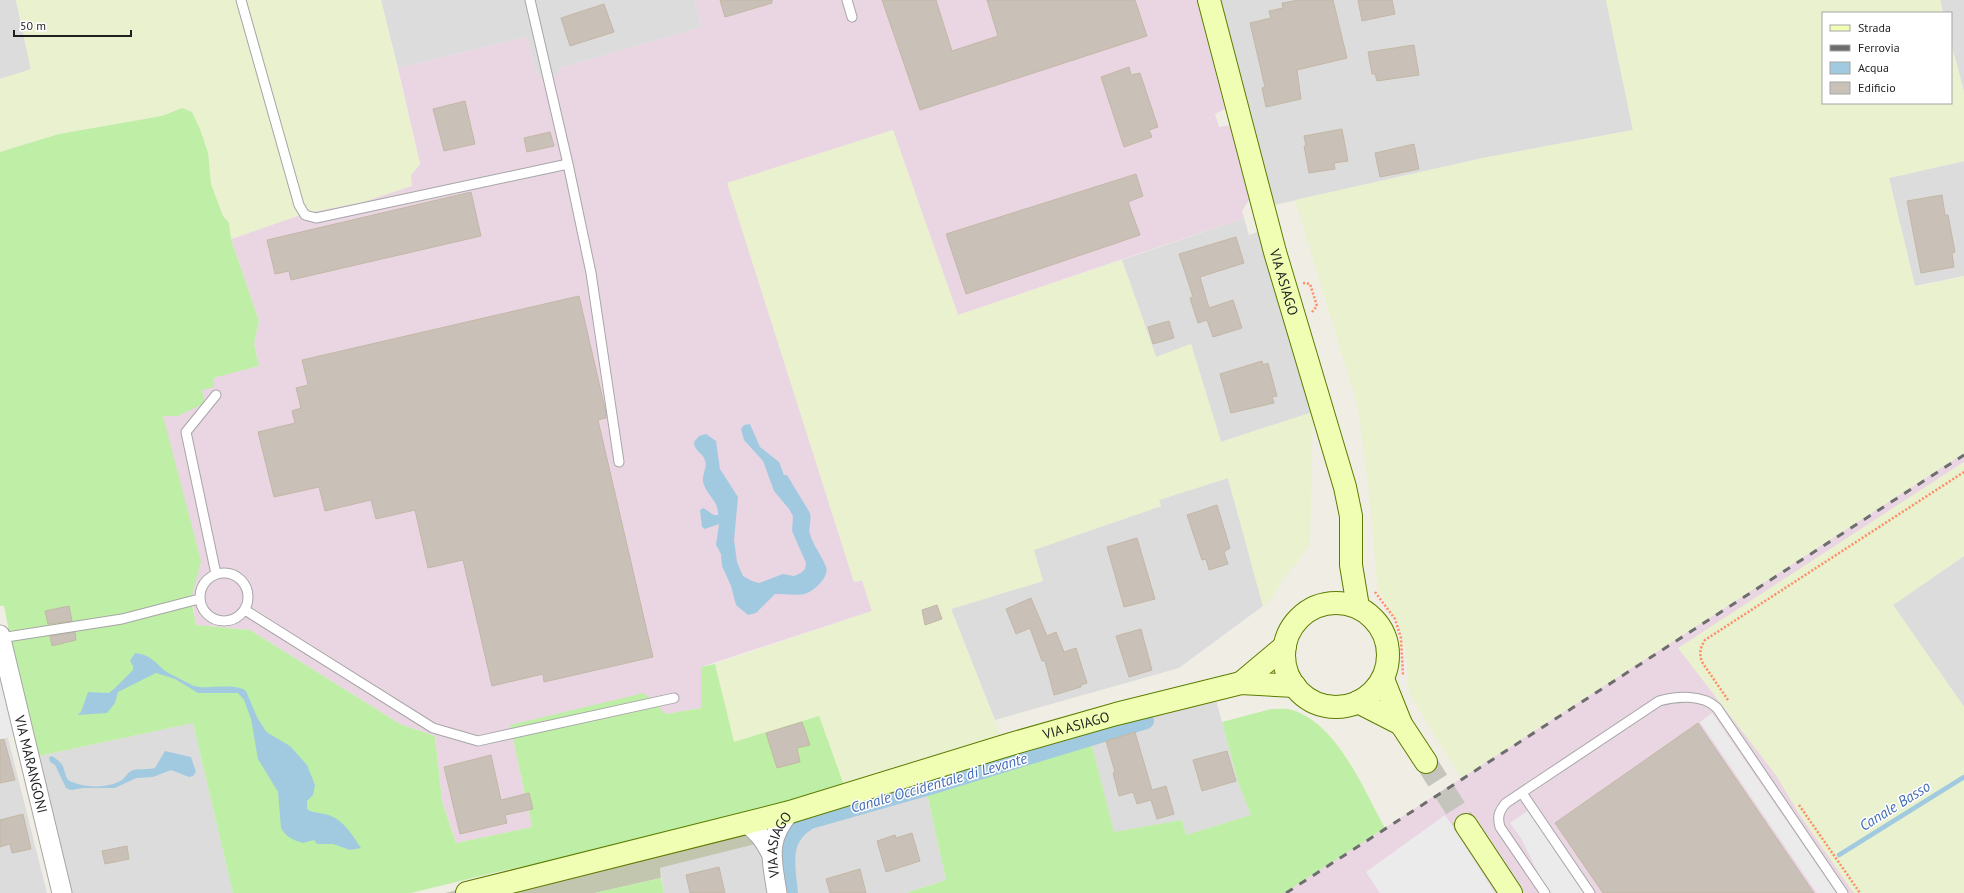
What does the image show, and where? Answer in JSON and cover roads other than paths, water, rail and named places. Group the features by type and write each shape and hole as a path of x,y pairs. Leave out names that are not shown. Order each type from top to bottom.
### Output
{"main road":[{"name":"VIA ASIAGO","path":"1208,0 1276,252 1345,487 1351,516 1351,565 1358,607"},
{"name":"VIA ASIAGO","path":"1332,603 1351,565"},
{"name":"VIA ASIAGO","path":"1332,603 1346,603 1358,607 1372,617 1383,630 1388,646 1388,663 1393,681 1358,702 1341,707 1323,706 1307,698 1295,686 1286,667 1285,646 1291,630 1301,616 1316,607 1332,603"},
{"name":"VIA ASIAGO","path":"1241,683 1285,646"},
{"path":"1393,681 1401,724 1426,762"},
{"name":"VIA ASIAGO","path":"790,812 1011,744 1116,714 1241,683 1295,686"},
{"path":"1358,702 1401,724"},
{"path":"467,893 790,812"},
{"path":"1466,825 1511,893"}],"street":[{"name":"VIA MARANGONI","path":"0,637 62,893"},
{"name":"VIA ASIAGO","path":"771,853 776,831 790,812"},
{"name":"VIA ASIAGO","path":"746,823 763,839 771,853 777,893"}],"lane":[{"path":"241,0 299,205 304,215 316,218 568,164"},
{"path":"530,0 568,164 591,273 619,462"},
{"path":"847,0 852,17"},
{"path":"216,395 186,432 216,574"},
{"path":"225,572 233,574 240,579 248,594 248,602 245,610 233,620 218,621 205,613 199,599 203,584 216,574 225,572"},
{"path":"0,637 122,619 199,599"},
{"path":"245,610 433,728 478,741 674,698"},
{"path":"1545,893 1500,827 1498,821 1500,809 1506,803 1659,701 1683,697 1706,700 1717,708 1843,893"},
{"path":"1522,793 1590,893"}],"water":[{"path":"750,424 760,447 779,462 784,475 787,475 810,513 810,534 827,571 822,581 811,591 800,595 775,594 756,613 748,615 736,605 731,586 722,566 721,554 716,545 719,524 705,529 702,527 700,510 703,508 712,514 718,515 718,510 704,485 703,475 706,467 705,460 694,445 694,442 699,436 706,434 716,441 720,469 738,497 734,540 737,562 743,576 759,583 783,574 794,576 801,573 805,569 806,563 792,531 793,516 774,491 763,461 744,440 741,429 744,425"},
{"path":"135,653 148,657 166,671 194,686 235,687 246,691 257,717 265,730 290,746 307,765 315,785 313,795 307,801 307,809 312,812 328,815 336,819 348,830 361,848 350,850 333,844 317,844 314,840 303,843 290,838 285,834 281,828 278,792 258,759 251,719 244,700 238,693 198,693 175,679 156,673 118,692 115,703 107,713 77,715 81,712 88,692 109,693 133,670 133,666 130,661"},
{"path":"165,751 191,757 196,772 193,776 189,777 171,770 153,777 136,778 115,788 83,788 71,790 66,788 55,765 50,762 49,757 52,756 62,765 68,780 80,785 102,786 110,785 122,780 133,770 155,768"}],"waterway":[{"name":"Canale Occidentale di Levante","path":"790,893 787,862 790,844 794,835 800,828 810,821 933,786 1146,721"},
{"name":"Canale Basso","path":"1839,855 1964,777"}],"tunnel":[{"path":"1426,762 1466,825"}],"railway":[{"path":"1286,893 1964,455"}]}
